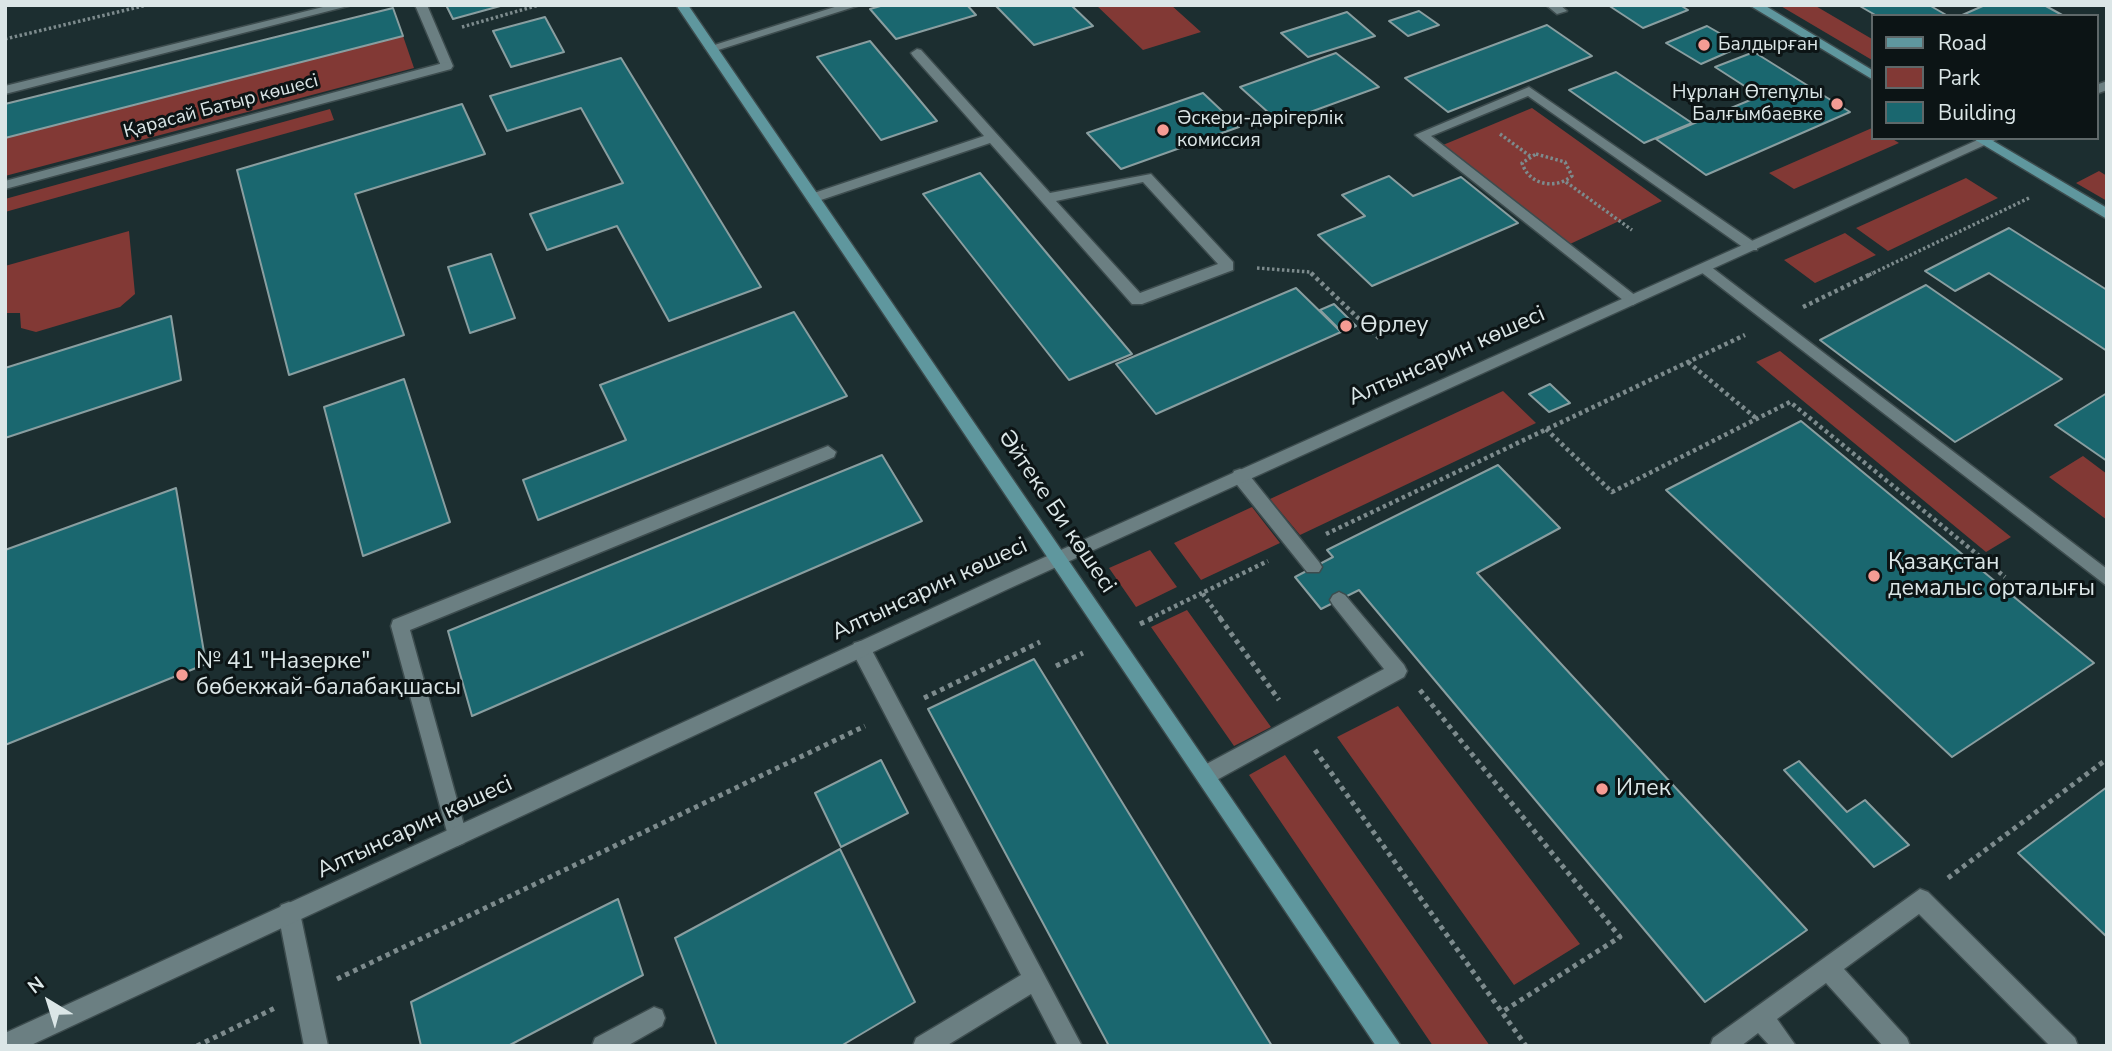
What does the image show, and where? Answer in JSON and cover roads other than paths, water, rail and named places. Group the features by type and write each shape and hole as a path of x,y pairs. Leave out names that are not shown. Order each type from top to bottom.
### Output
{"street":[{"path":"5,89 346,5"},
{"name":"Қарасай Батыр көшесі","path":"5,185 447,66 421,5"},
{"name":"Әйтеке Би көшесі","path":"682,5 1390,1046"},
{"path":"711,48 854,5"},
{"path":"1755,5 1870,74"},
{"path":"917,53 1137,300 1228,266 1146,177 1048,198"},
{"path":"1633,300 1422,135 1529,91 1752,247"},
{"path":"813,198 993,138"},
{"path":"1986,140 2107,214"},
{"name":"Алтынсарин көшесі","path":"5,1045 1058,558 1986,140"},
{"path":"1706,268 2107,579"},
{"path":"457,835 400,626 828,452"},
{"path":"1240,476 1313,567"},
{"path":"1206,775 1397,671 1339,600"},
{"path":"861,649 1071,1046"},
{"path":"1721,1046 1920,900 2067,1046"},
{"path":"289,914 316,1046"},
{"path":"1828,968 1899,1046"},
{"path":"924,1046 1035,979"},
{"path":"1760,1017 1785,1046"},
{"path":"603,1046 654,1018"}],"place":[{"name":"Балдырған","path":"1704,45"},
{"name":"Нұрлан Өтепұлы Балғымбаевке","path":"1837,104"},
{"name":"Әскери-дәрігерлік комиссия","path":"1163,130"},
{"name":"Өрлеу","path":"1346,326"},
{"name":"Қазақстан демалыс орталығы","path":"1874,576"},
{"name":"№ 41 \"Назерке\" бөбекжай-балабақшасы","path":"182,675"},
{"name":"Илек","path":"1602,789"}]}
